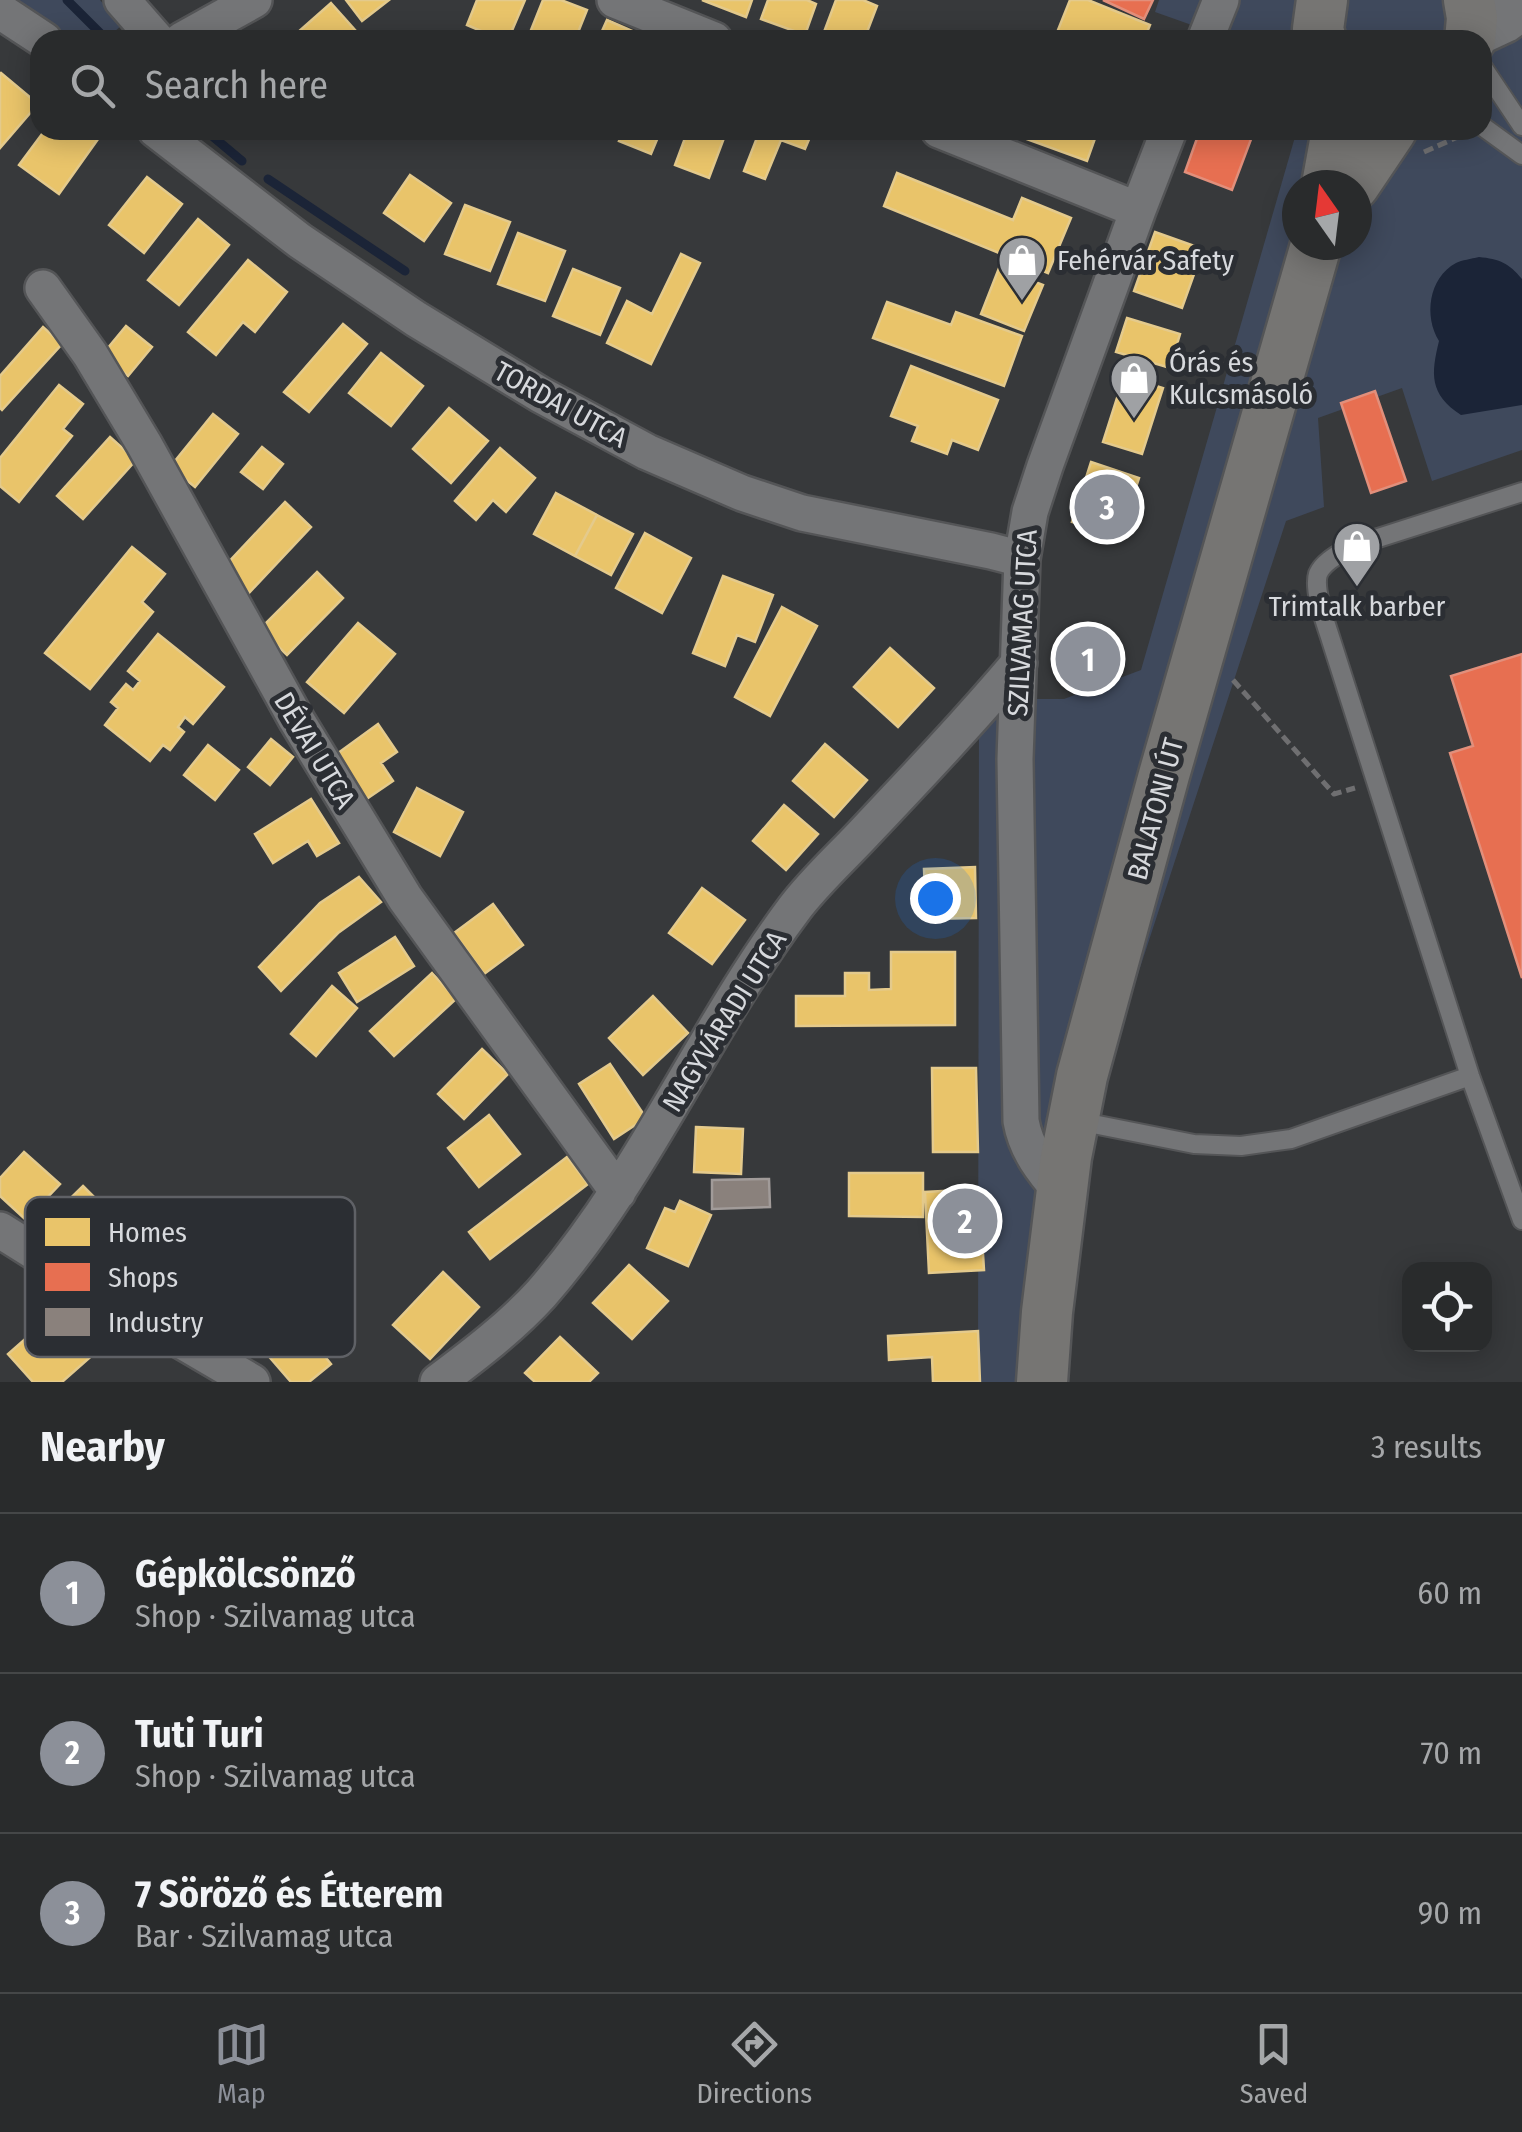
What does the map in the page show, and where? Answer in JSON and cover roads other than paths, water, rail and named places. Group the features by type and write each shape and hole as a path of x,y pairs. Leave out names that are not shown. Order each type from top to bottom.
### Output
{"main road":[{"path":"1330,170 1335,140"},
{"path":"1372,185 1402,142"},
{"name":"BALATONI ÚT","path":"1042,1382 1067,1157 1082,1076 1164,775 1332,260"}],"street":[{"path":"122,0 149,30"},
{"path":"200,30 254,0"},
{"path":"615,0 689,30"},
{"path":"1209,30 1221,0"},
{"path":"1483,30 1522,7"},
{"path":"0,11 30,31"},
{"name":"TORDAI UTCA","path":"169,140 300,241 416,319 541,395 647,452 802,514 991,551 1030,578"},
{"path":"964,140 1138,210"},
{"name":"SZILVAMAG UTCA","path":"1067,1157 1037,1164 1020,1120 1015,759 1019,664 1030,578 1030,512 1166,140"},
{"name":"DÉVAI UTCA","path":"43,288 126,414 296,719 405,898 618,1192"},
{"name":"NAGYVÁRADI UTCA","path":"438,1382 502,1332 539,1296 580,1246 646,1150 755,964 797,905 1019,664"},
{"path":"0,1230 25,1246"},
{"path":"209,1357 252,1382"}],"lane":[{"path":"1492,70 1522,126"},
{"path":"1492,133 1522,155"},
{"path":"1522,492 1350,547 1331,559 1318,575 1318,596 1374,776 1470,1076 1522,1220"},
{"path":"1067,1157 1194,1144 1241,1146 1291,1138 1470,1076"}],"waterway":[{"path":"67,0 97,30"},
{"path":"217,140 242,161"},
{"path":"268,179 405,271"}],"place":[{"name":"Fehérvár Safety","path":"1022,302"},
{"name":"Órás és Kulcsmásoló","path":"1134,420"},
{"name":"7 Söröző és Étterem","path":"1107,507"},
{"name":"Trimtalk barber","path":"1357,588"},
{"name":"Gépkölcsönző","path":"1088,659"},
{"name":"Tuti Turi","path":"965,1221"}]}
